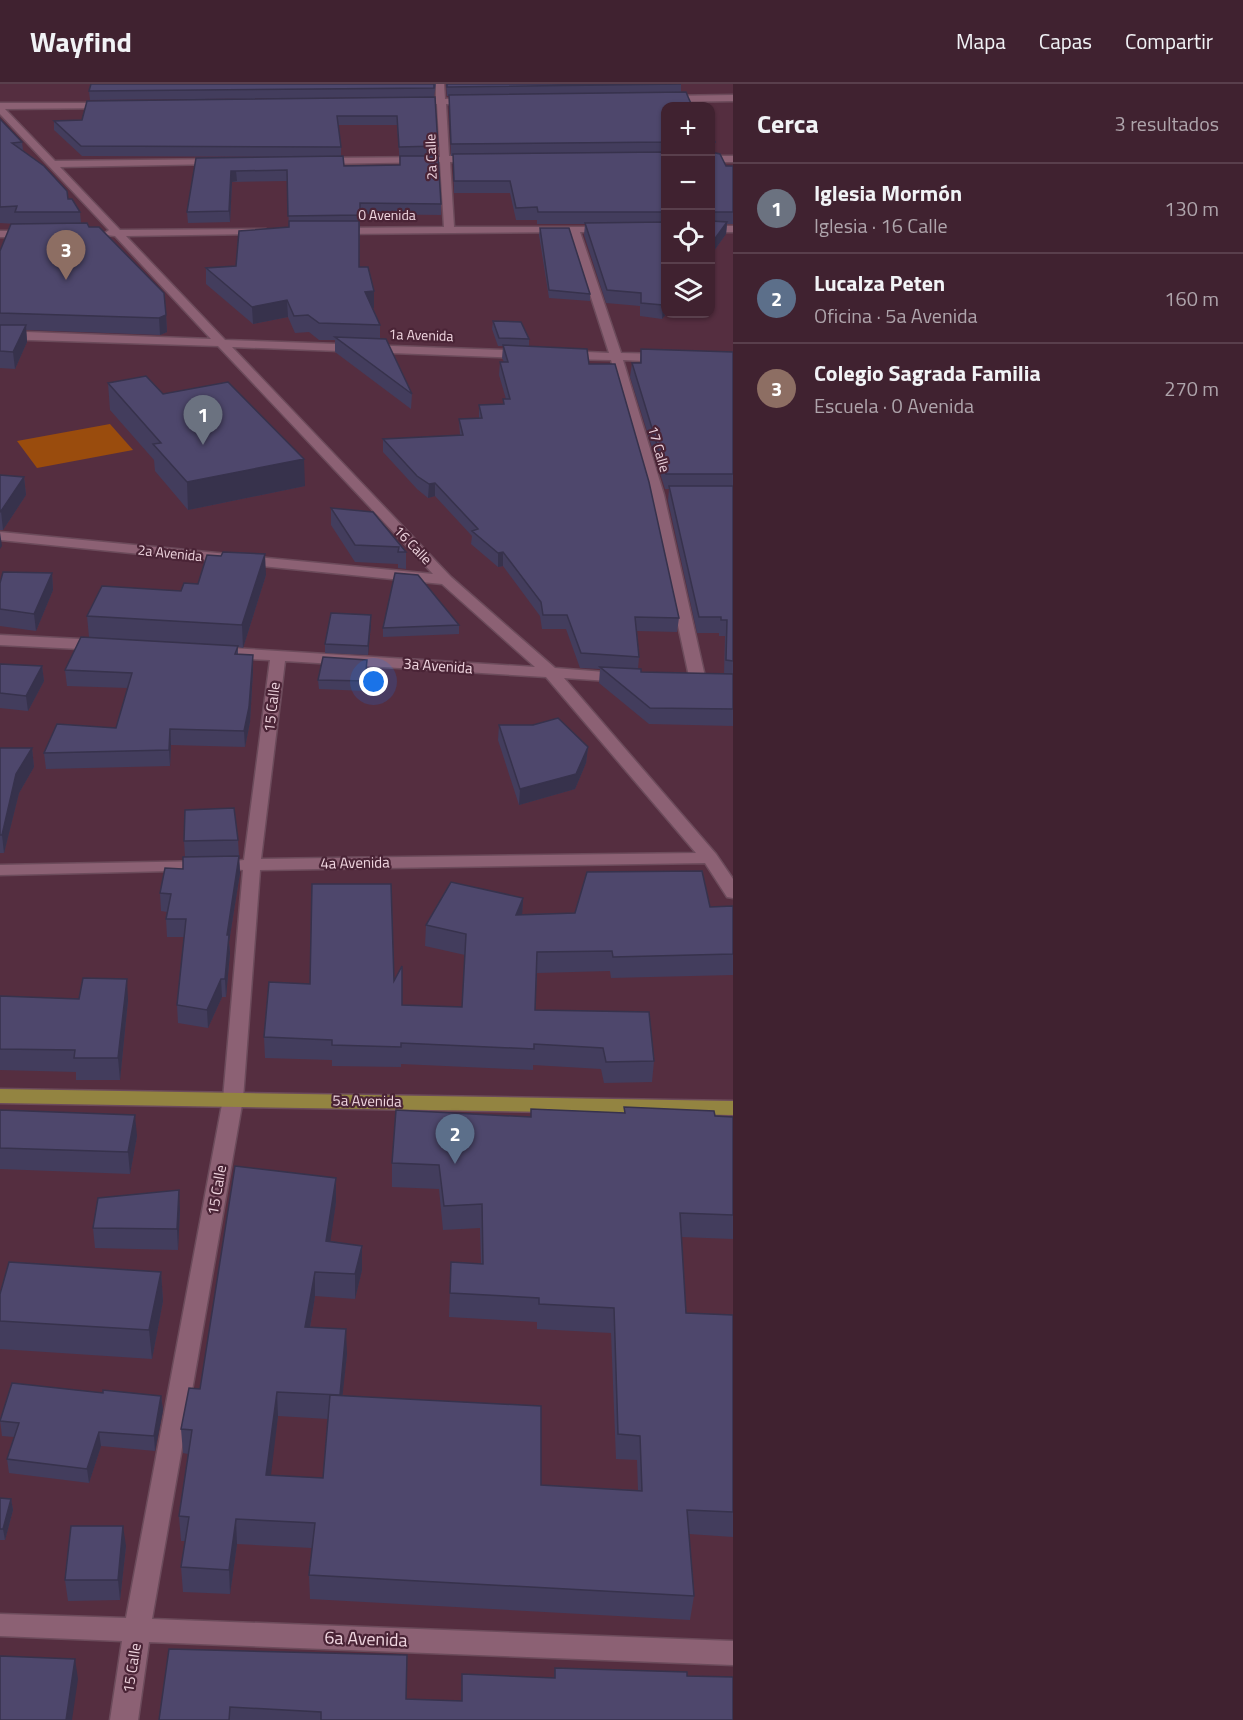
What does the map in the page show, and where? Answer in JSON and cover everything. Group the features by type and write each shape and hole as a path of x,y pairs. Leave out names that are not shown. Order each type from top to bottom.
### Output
{"main road":[{"name":"5a Avenida","path":"0,1096 733,1108"}],"street":[{"name":"2a Calle","path":"441,84 443,160 449,230"},
{"path":"652,99 733,98"},
{"path":"407,102 478,101"},
{"path":"0,108 120,105"},
{"name":"16 Calle","path":"0,108 447,580 552,674 710,858 733,893"},
{"path":"0,130 18,129"},
{"path":"304,161 490,159"},
{"path":"715,159 733,159"},
{"path":"53,164 234,161"},
{"name":"0 Avenida","path":"318,231 620,229"},
{"path":"715,229 733,229"},
{"name":"17 Calle","path":"574,230 662,495 698,681"},
{"path":"93,233 271,231"},
{"path":"0,234 46,233"},
{"name":"1a Avenida","path":"0,335 675,358"},
{"name":"2a Avenida","path":"0,536 447,580"},
{"path":"0,640 112,646"},
{"name":"3a Avenida","path":"195,651 642,678"},
{"name":"15 Calle","path":"124,1720 137,1631 233,1099 252,865 278,655"},
{"name":"16 Calle","path":"710,858 733,876"},
{"name":"4a Avenida","path":"0,870 710,858"},
{"name":"6a Avenida","path":"0,1625 733,1653"}],"shaded area":[{"path":"110,424 133,450 37,468 17,441"}],"building":[{"path":"91,84 434,84 434,88 89,91"},
{"path":"447,84 681,84 447,87"},
{"path":"686,92 690,102 661,102 661,142 451,144 449,95"},
{"path":"435,97 438,146 399,147 397,116 337,116 341,147 81,146 54,121 82,120 87,101"},
{"path":"0,119 22,142 12,143 44,166 67,191 68,199 72,199 80,212 15,212 17,206 0,207"},
{"path":"661,152 661,212 538,212 537,207 516,208 510,181 454,181 453,154"},
{"path":"715,153 720,154 726,166 733,166 733,212 715,212"},
{"path":"343,156 344,166 400,165 400,156 438,156 441,204 360,203 360,215 288,216 287,170 231,171 229,211 187,212 196,158"},
{"path":"289,221 359,221 359,267 368,267 374,291 365,292 380,325 319,323 308,315 294,316 287,300 252,307 206,268 236,266 239,231 289,227"},
{"path":"715,221 727,222 715,238"},
{"path":"661,222 661,305 641,303 641,293 607,290 585,223"},
{"path":"87,223 89,227 99,227 164,293 166,315 159,318 0,313 0,251 11,224"},
{"path":"540,228 569,228 590,294 549,290"},
{"path":"493,321 521,322 529,339 499,338"},
{"path":"0,325 26,325 13,352 0,351"},
{"path":"335,337 386,339 412,394"},
{"path":"503,345 587,349 589,364 615,364 649,482 679,618 635,617 639,657 581,653 567,615 543,615 541,602 503,552 498,553 472,531 478,529 435,483 429,484 417,476 383,439 463,435 459,419 482,418 479,405 504,404 503,399 510,399 500,362 508,362"},
{"path":"641,349 733,352 733,474 666,474 632,363 641,363"},
{"path":"146,376 163,394 228,382 304,459 187,482 153,444 161,443 108,383"},
{"path":"0,475 24,477 0,512"},
{"path":"669,486 733,486 733,661 726,660 727,620 721,620 721,617 699,617"},
{"path":"331,508 373,512 406,552 398,552 399,547 355,545"},
{"path":"223,552 265,554 242,625 87,616 102,586 181,591 184,583 198,584 207,555 221,556"},
{"path":"3,572 52,573 34,614 0,609 0,583"},
{"path":"395,573 418,575 459,625 383,628"},
{"path":"331,613 371,615 368,646 325,644"},
{"path":"81,637 238,646 235,654 253,655 249,707 244,731 170,729 169,750 44,753 57,724 116,728 132,673 65,670"},
{"path":"323,657 367,660 365,681 318,680"},
{"path":"0,664 42,666 26,696 0,693"},
{"path":"600,667 641,669 641,672 733,674 733,709 650,708"},
{"path":"558,718 588,747 576,774 520,789 499,725 533,725"},
{"path":"0,748 32,748 16,774 2,835 0,835"},
{"path":"234,808 238,840 184,841 185,810"},
{"path":"239,856 227,935 229,935 225,979 221,979 207,1010 177,1005 186,919 166,919 171,894 160,893 165,868 183,869 183,857"},
{"path":"702,871 710,907 733,906 733,954 613,957 612,951 537,952 535,1010 649,1012 654,1061 606,1062 603,1048 534,1044 534,1049 401,1043 401,1047 332,1045 332,1040 264,1037 269,982 310,984 312,884 391,884 394,981 402,966 402,1005 462,1007 466,934 426,925 451,882 523,898 516,915 575,913 587,872"},
{"path":"83,978 127,979 118,1058 74,1058 75,1050 0,1049 0,996 79,999"},
{"path":"624,1107 714,1111 715,1116 733,1117 733,1215 680,1213 686,1313 733,1315 733,1512 687,1510 694,1596 309,1575 315,1523 236,1519 229,1570 181,1567 189,1517 179,1516 192,1430 181,1429 189,1388 200,1389 235,1166 336,1178 326,1241 362,1246 355,1274 315,1272 305,1327 346,1329 340,1395 277,1392 266,1475 323,1478 330,1395 541,1406 541,1485 642,1491 640,1436 618,1434 614,1308 539,1304 539,1298 450,1293 451,1262 483,1264 482,1204 444,1206 439,1165 392,1163 396,1110 531,1117 531,1109 625,1113"},
{"path":"0,1110 135,1115 128,1152 0,1148"},
{"path":"179,1190 177,1229 93,1228 98,1198"},
{"path":"9,1262 161,1272 149,1330 0,1321 0,1294"},
{"path":"12,1383 103,1393 103,1390 161,1396 154,1436 99,1432 87,1469 7,1459 19,1423 0,1421"},
{"path":"0,1498 11,1499 3,1529 0,1529"},
{"path":"71,1526 123,1526 118,1580 65,1580"},
{"path":"169,1649 407,1655 406,1699 462,1701 462,1674 555,1678 555,1668 687,1672 687,1676 733,1677 733,1720 321,1720 321,1712 230,1707 229,1720 159,1720"},
{"path":"0,1656 75,1659 66,1720 0,1720"}],"place":[{"name":"Colegio Sagrada Familia","path":"66,280"},
{"name":"Iglesia Mormón","path":"203,445"},
{"name":"Lucalza Peten","path":"455,1164"}]}
